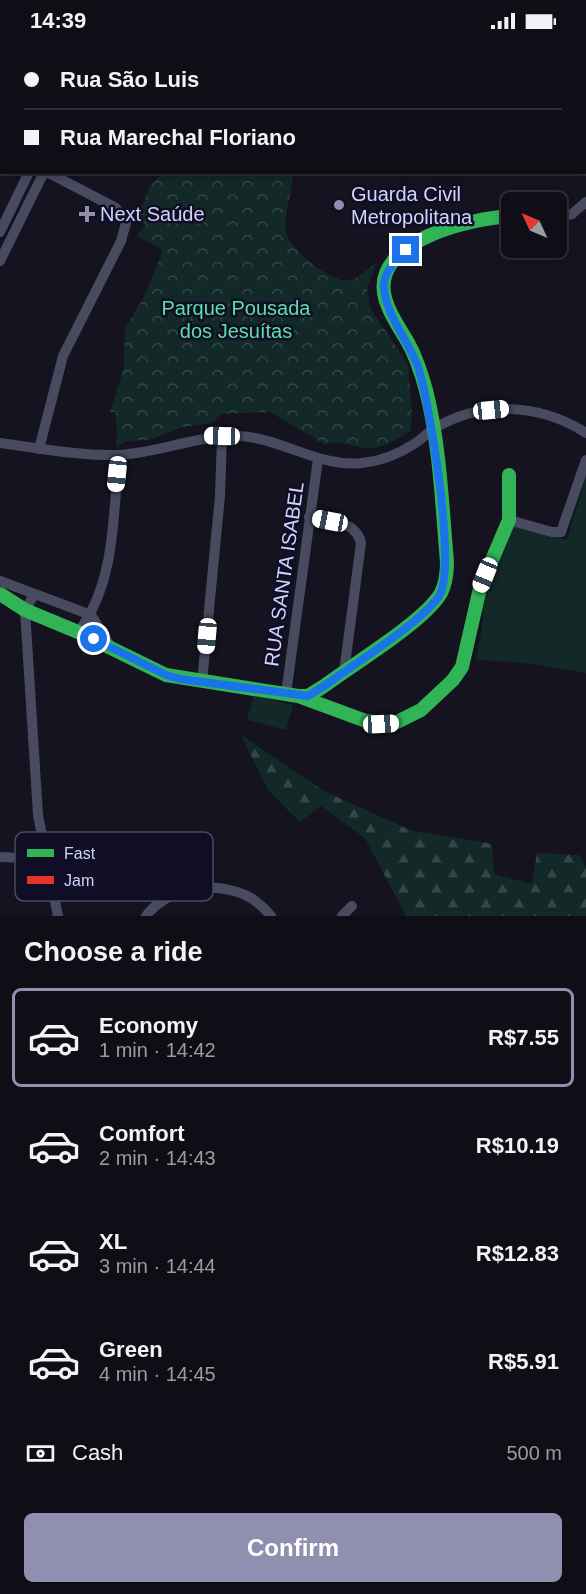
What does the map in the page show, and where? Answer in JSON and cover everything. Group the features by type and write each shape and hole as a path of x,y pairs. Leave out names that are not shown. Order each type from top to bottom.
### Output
{"street":[{"path":"0,232 28,174"},
{"path":"0,261 44,174"},
{"path":"39,448 63,356 122,241 126,223 121,213 106,201 49,174"},
{"path":"567,215 572,214 586,202"},
{"path":"0,594 25,610 111,647 166,675 308,696 432,606 446,581 434,428 411,346 386,299 383,286 388,270 406,250 452,226 484,217 501,216"},
{"path":"0,443 119,455 206,436 242,436 338,464 363,463 389,457 417,442 434,428 475,412 507,409 537,411 586,433"},
{"path":"202,682 220,496 222,436"},
{"path":"78,632 91,615 105,577 119,455"},
{"name":"RUA SANTA ISABEL","path":"292,695 309,517 318,459"},
{"path":"510,520 558,533 565,528 586,460"},
{"path":"292,695 381,724 393,724 421,710 453,680 462,667 480,588 510,520 509,475"},
{"path":"309,517 345,524 359,535 361,543 344,672"},
{"path":"0,581 91,615 111,647"},
{"path":"34,595 25,610 38,815 41,832"},
{"path":"0,857 15,858"},
{"path":"213,887 245,895 271,916"},
{"path":"55,901 58,916"},
{"path":"146,916 160,901"},
{"path":"342,916 352,906"}],"green space":[{"name":"Parque Pousada dos Jesuítas","path":"162,174 293,174 285,225 289,239 303,256 323,271 342,280 357,277 377,262 367,288 370,308 408,364 412,417 410,431 387,444 365,448 337,442 324,444 270,412 221,414 212,423 183,427 149,440 127,441 117,447 116,412 110,412 124,368 125,329 144,297 163,250 137,236 145,226 139,213 150,186"},
{"path":"586,476 586,673 527,663 476,660 483,621 482,600 514,523 567,540"},
{"path":"254,695 293,705 286,730 247,720"},
{"path":"241,735 324,791 410,830 492,844 494,874 532,884 537,853 579,855 586,867 586,916 406,916 365,838 321,806 300,822 268,790"}],"traffic: fast":[{"path":"298,696 308,696 387,642 420,616 441,593 445,582 447,562 442,497 431,411 415,357 387,304 385,278 393,261 408,247 428,236 474,222 501,217"},
{"path":"0,594 25,610 78,632 166,675 298,696 366,721 393,724 421,710 453,680 462,667 480,588 509,520 509,475"}],"place":[{"name":"Guarda Civil Metropolitana","path":"339,205"},
{"name":"Next Saúde","path":"87,214"}],"route":[{"path":"94,639 166,675 180,679 308,696 432,606 446,581 434,428 411,346 392,314 383,286 388,270 406,250"}]}
